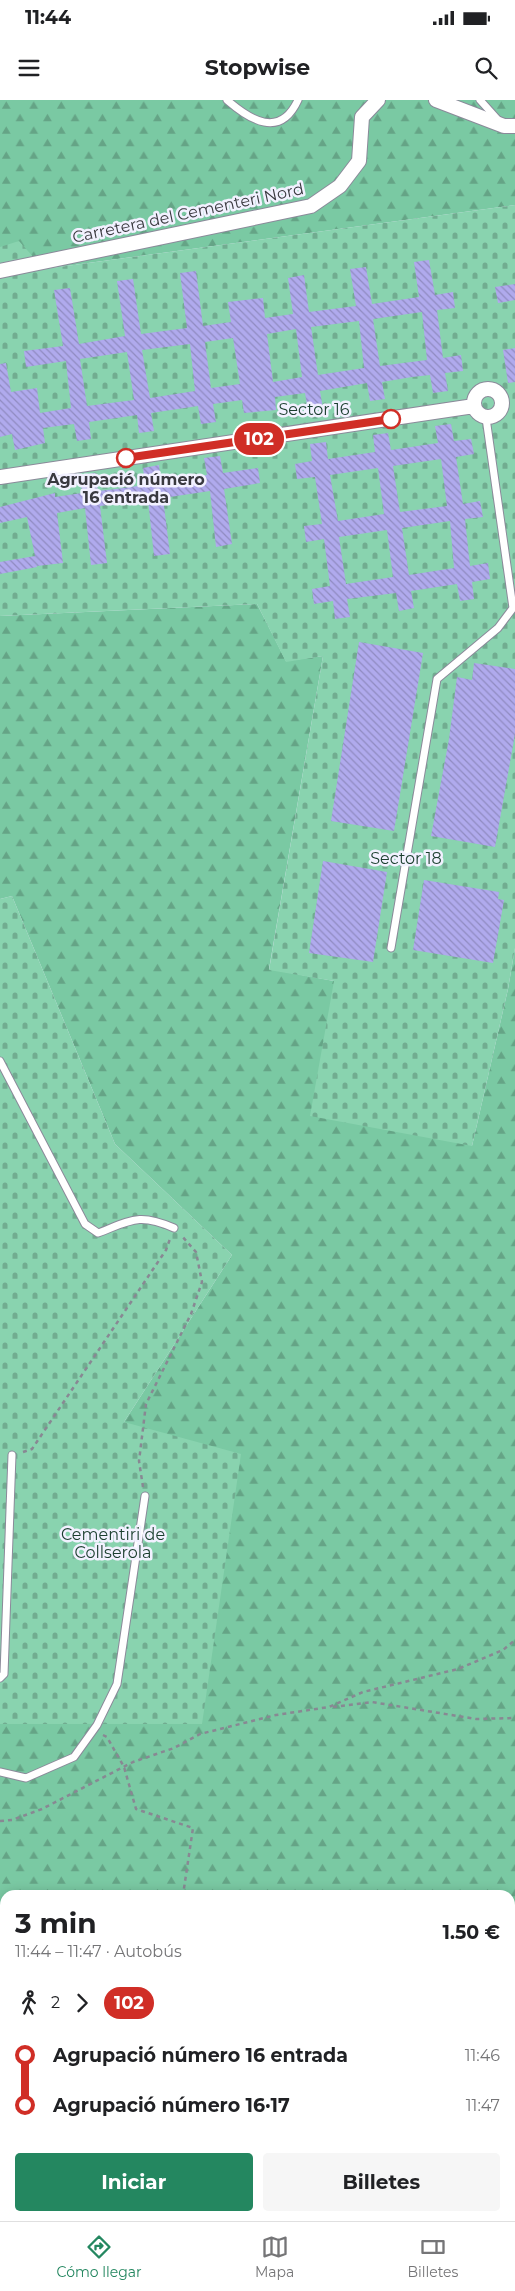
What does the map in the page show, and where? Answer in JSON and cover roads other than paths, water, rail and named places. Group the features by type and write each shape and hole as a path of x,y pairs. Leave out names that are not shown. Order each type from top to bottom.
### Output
{"street":[{"name":"Carretera del Cementeri Nord","path":"0,271 311,206 340,186 359,161 362,117 378,100"},
{"path":"436,100 509,126"},
{"path":"486,388 497,391 509,400 495,416 486,418 478,414 474,406 476,394 486,388"},
{"path":"0,477 474,406"}],"lane":[{"path":"227,100 244,115 256,121 268,123 280,120 288,114 298,100"},
{"path":"480,100 509,126"},
{"path":"391,948 437,679 498,628 512,608 486,418"},
{"path":"0,1061 85,1224 98,1233 138,1218 155,1220 174,1228"},
{"path":"0,1678 4,1674 12,1455"},
{"path":"0,1772 26,1778 74,1757 94,1730 117,1684 145,1496"}],"place":[{"name":"Agrupació número 16 entrada","path":"126,458"}],"park label":[{"name":"Sector 16","path":"314,409"},
{"name":"Sector 18","path":"406,858"},
{"name":"Cementiri de Collserola","path":"113,1543"}]}
